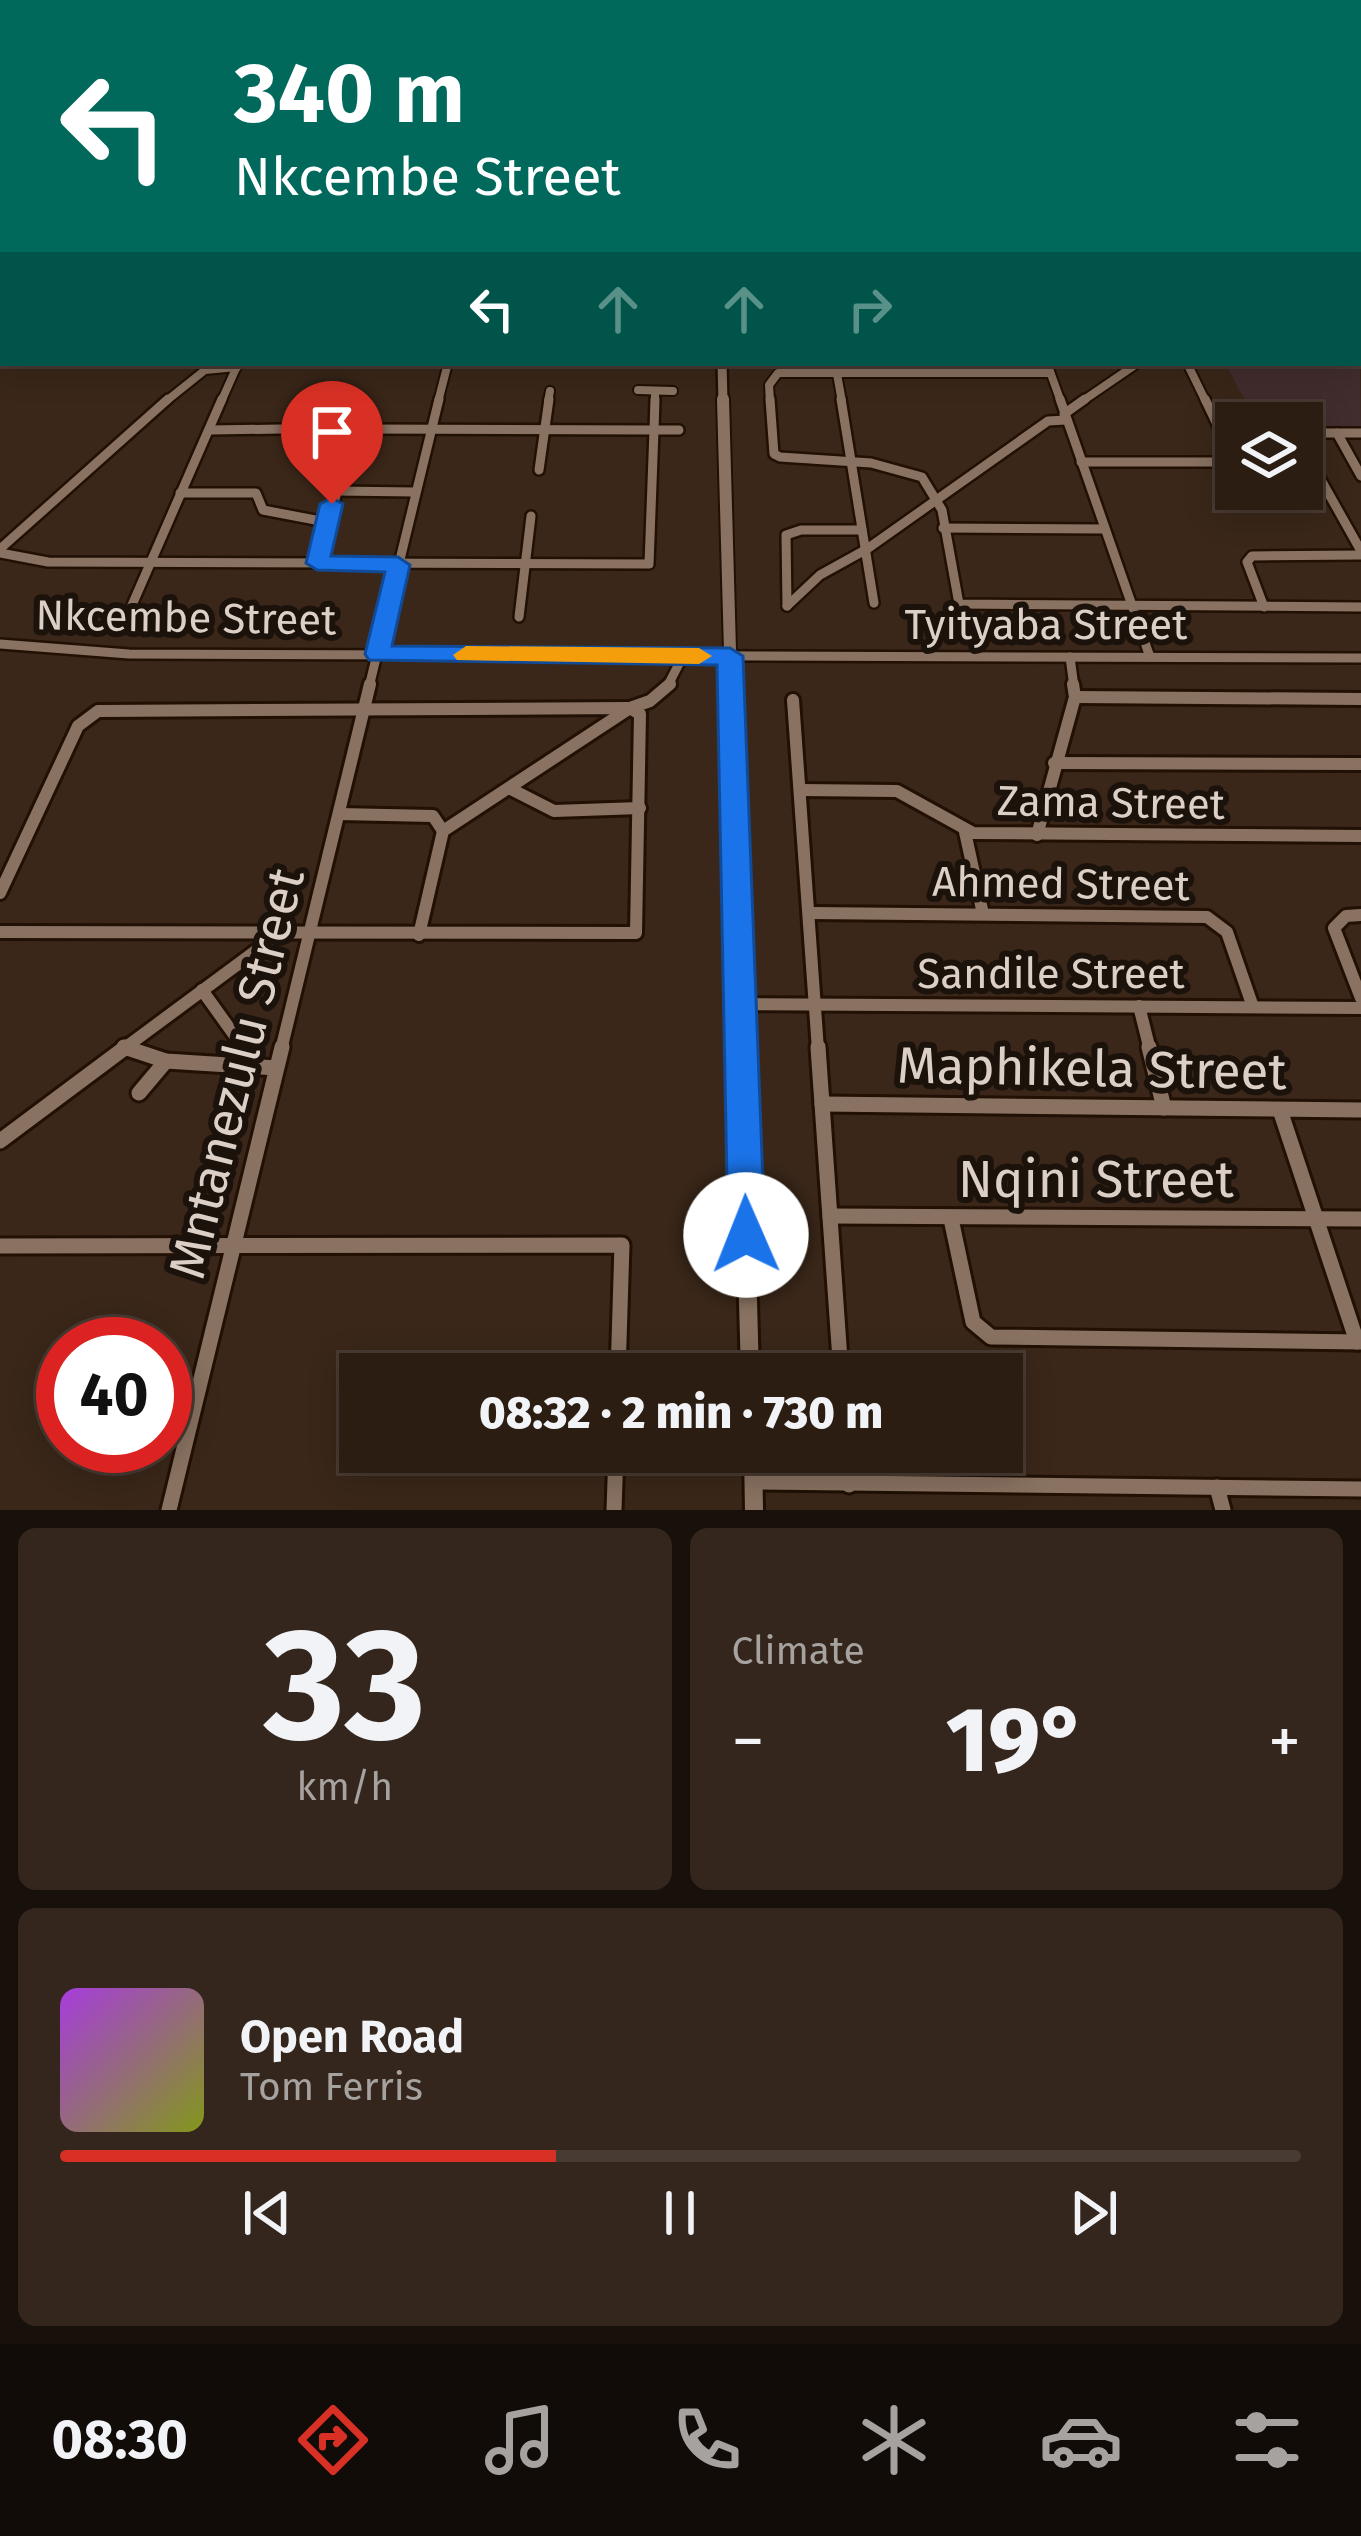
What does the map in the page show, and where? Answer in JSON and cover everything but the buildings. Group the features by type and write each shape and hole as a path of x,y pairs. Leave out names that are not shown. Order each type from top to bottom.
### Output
{"street":[{"path":"0,551 190,380 205,370 231,366"},
{"path":"129,612 237,366"},
{"name":"Mntanezulu Street","path":"169,1510 447,366"},
{"path":"722,366 749,1353"},
{"path":"862,530 801,530 786,535 787,606 820,575 867,549 1134,366"},
{"path":"1188,366 1215,421"},
{"path":"1150,657 1132,606 1105,529 1065,417 1048,368 785,372 771,377 774,454 791,460 910,468 932,483 940,497 959,604 1132,606 1361,608"},
{"path":"837,374 874,603"},
{"path":"638,390 673,391"},
{"path":"539,470 550,391"},
{"path":"0,551 40,562 649,564 655,391"},
{"path":"210,430 281,429"},
{"path":"362,429 679,430"},
{"path":"1323,434 1361,433"},
{"path":"1337,434 1361,476"},
{"path":"1081,462 1215,462"},
{"path":"317,563 341,478"},
{"path":"1264,607 1247,562 1252,556 1361,553 1323,484"},
{"path":"336,491 415,492"},
{"path":"180,493 256,494 263,511 326,522"},
{"path":"519,617 531,516"},
{"path":"943,528 1105,529"},
{"name":"Nkcembe Street","path":"0,644 129,654 730,656"},
{"path":"0,892 77,726 91,714 107,710 631,708 650,704 663,693 683,656"},
{"name":"Tyityaba Street","path":"730,656 1361,658"},
{"path":"1037,835 1075,697 1070,657"},
{"path":"1075,697 1361,699"},
{"path":"793,700 840,1353"},
{"path":"418,934 443,831 631,708"},
{"path":"0,932 636,933 643,725 640,714 631,708"},
{"path":"1054,763 1361,764"},
{"path":"509,788 554,811 640,808"},
{"name":"Zama Street","path":"800,790 897,791 965,832 1361,836"},
{"path":"338,814 433,816 443,831"},
{"path":"965,832 983,914"},
{"name":"Ahmed Street","path":"810,913 1207,917 1227,932 1253,1006"},
{"path":"1361,915 1340,919 1334,928 1361,998"},
{"path":"0,1141 279,934"},
{"path":"202,990 243,1043 250,1066"},
{"name":"Sandile Street","path":"740,1004 1361,1008"},
{"path":"1138,1006 1165,1108"},
{"path":"123,1047 166,1061 276,1068"},
{"path":"139,1093 166,1061"},
{"name":"Maphikela Street","path":"822,1105 1361,1110"},
{"path":"951,1219 973,1322 991,1337 1010,1341 1359,1342 1280,1110"},
{"name":"Nqini Street","path":"830,1216 1361,1219"},
{"path":"0,1246 622,1245 619,1353"},
{"path":"614,1510 615,1473"},
{"path":"754,1473 754,1510"},
{"path":"848,1473 849,1485"},
{"path":"754,1482 1361,1489"},
{"path":"1217,1486 1223,1510"}],"shaded area":[{"path":"1227,366 1360,366 1361,429 1323,427 1323,402 1246,402"}],"slow traffic":[{"path":"466,655 699,656"}],"route":[{"path":"332,504 317,563 398,565 378,654 730,656 746,1235"}]}
